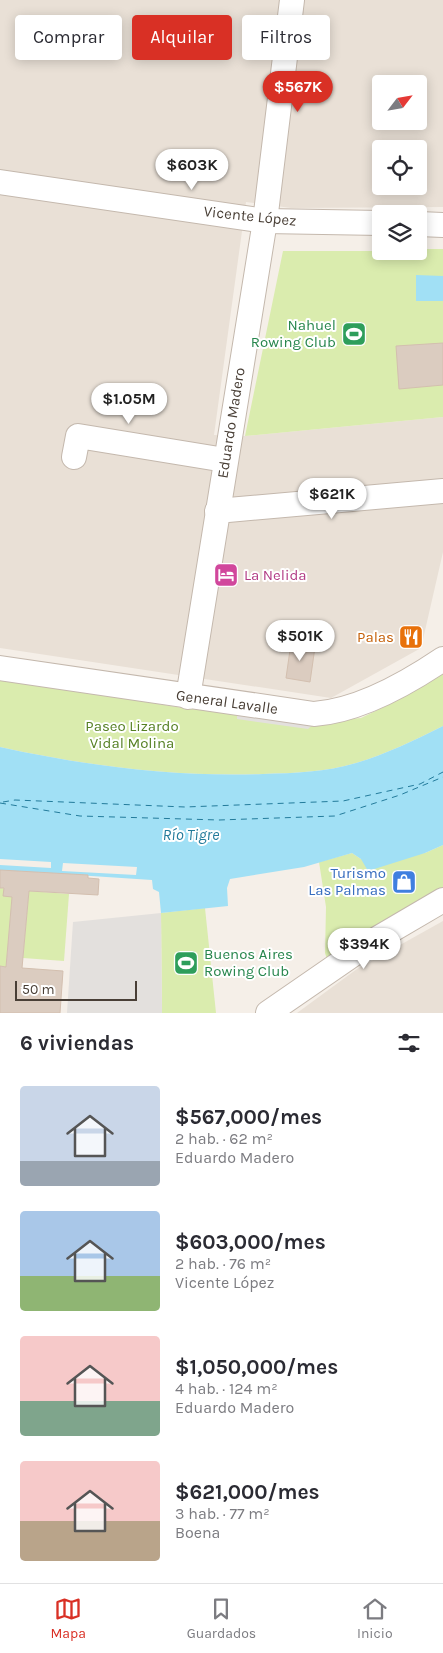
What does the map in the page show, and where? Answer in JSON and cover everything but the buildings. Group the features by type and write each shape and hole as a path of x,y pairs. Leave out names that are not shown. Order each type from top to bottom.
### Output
{"street":[{"name":"Eduardo Madero","path":"188,697 265,221 292,0"},
{"name":"Vicente López","path":"0,182 265,221 372,223"},
{"path":"427,224 443,224"},
{"path":"74,457 78,436 225,460"},
{"path":"217,511 443,491"},
{"name":"General Lavalle","path":"0,668 314,714 332,712 359,704 443,659"},
{"path":"268,1013 368,944 443,900"}],"shaded area":[{"path":"0,0 443,0 443,207 427,207 427,205 372,205 372,207 291,208 246,202 214,435 245,436 443,417 443,552 421,648 331,698 0,648"},
{"path":"237,713 316,722 308,729 237,719"},
{"path":"161,913 162,1013 67,1013 73,922"},
{"path":"443,921 443,1013 297,1013 357,969"}],"green space":[{"name":"Nahuel Rowing Club","path":"427,249 443,249 443,417 245,436 283,251 372,251 372,260 427,260"},
{"name":"Paseo Lizardo Vidal Molina","path":"443,672 443,726 356,763 322,770 263,774 164,772 65,760 0,747 0,678 183,708 316,722 361,718 388,705"},
{"path":"443,845 443,892 328,962 325,953 326,907 319,862 352,853 361,859 425,853"},
{"path":"0,888 13,889 6,967 0,966"},
{"path":"29,891 69,894 64,961 23,958"},
{"name":"Buenos Aires Rowing Club","path":"205,908 216,1013 162,1013 161,913"}],"water":[{"path":"416,275 443,276 443,301 416,301"},
{"name":"Río Tigre","path":"443,726 443,845 425,853 368,871 361,859 352,853 304,867 230,879 227,888 228,906 161,913 159,892 153,889 152,880 0,870 0,747 65,760 164,772 197,774 286,773 322,770 356,763 389,751"}],"pier":[{"path":"0,859 51,862 51,868 0,865"},
{"path":"63,863 137,867 136,875 62,871"}],"ferry route":[{"path":"3,802 15,800 185,807 343,801 420,784 443,772"},
{"path":"0,803 80,816 219,820 335,816 400,795 443,777"}],"place":[{"name":"Nahuel Rowing Club","path":"354,334"},
{"name":"La Nelida","path":"226,575"},
{"name":"Palas","path":"411,637"},
{"name":"Turismo Las Palmas","path":"404,882"},
{"name":"Buenos Aires Rowing Club","path":"186,963"}]}
